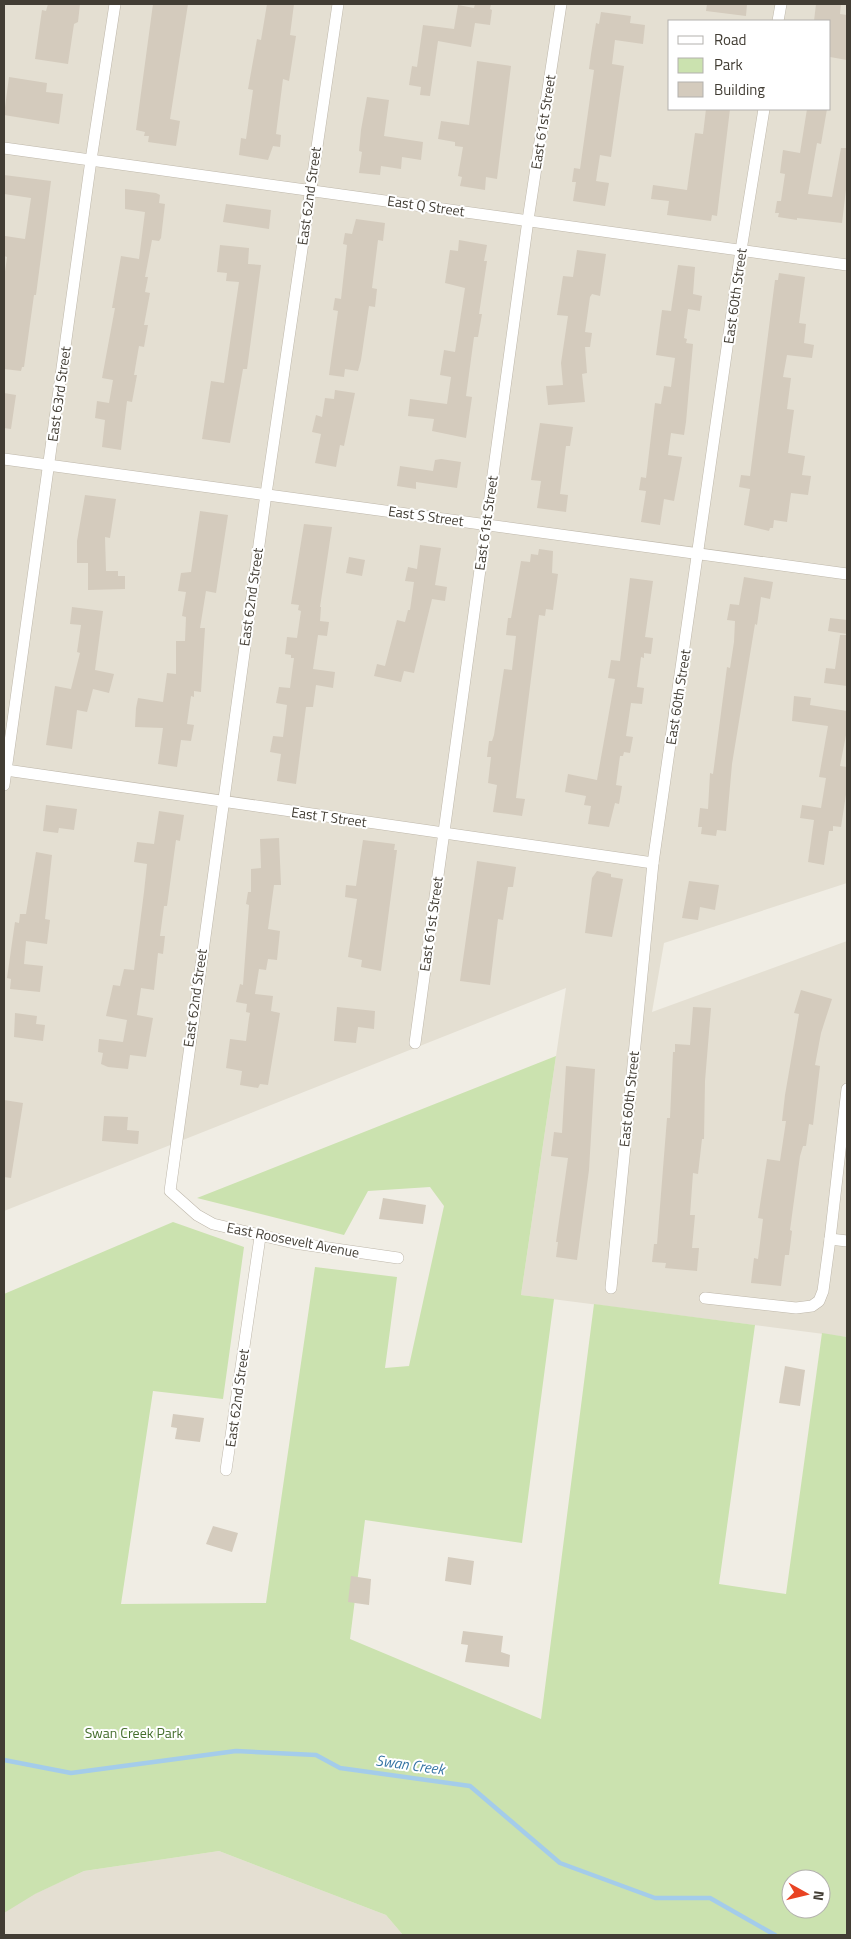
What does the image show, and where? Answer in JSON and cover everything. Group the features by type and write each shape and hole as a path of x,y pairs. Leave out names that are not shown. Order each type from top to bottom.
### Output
{"street":[{"name":"East 63rd Street","path":"4,785 91,160 115,4"},
{"name":"East 62nd Street","path":"170,1190 222,801 338,4"},
{"name":"East 61st Street","path":"415,1043 528,220 561,4"},
{"path":"778,20 781,4"},
{"name":"East 60th Street","path":"611,1288 653,863 699,554 741,250 764,110"},
{"name":"East Q Street","path":"4,148 847,265"},
{"name":"East S Street","path":"4,458 847,574"},
{"name":"East T Street","path":"6,770 653,863"},
{"path":"705,1298 787,1307 809,1307 817,1303 821,1298 830,1239 847,1089"},
{"name":"East Roosevelt Avenue","path":"170,1190 197,1215 213,1224 260,1236 398,1258"},
{"name":"East 62nd Street","path":"226,1470 260,1236"},
{"path":"830,1239 847,1241"}],"shaded area":[{"path":"4,4 847,4 847,883 664,943 652,1012 847,941 847,1337 521,1295 566,988 4,1211"},
{"path":"219,1851 386,1915 403,1935 4,1935 4,1908 84,1871"}],"green space":[{"name":"Swan Creek Park","path":"556,1056 521,1295 554,1299 522,1543 365,1520 350,1639 541,1719 594,1304 755,1325 719,1584 786,1594 822,1333 847,1337 847,1935 403,1935 386,1915 219,1851 84,1871 35,1894 4,1913 4,1294 173,1222 244,1247 223,1399 153,1391 121,1604 266,1603 315,1267 397,1277 385,1368 409,1366 444,1206 430,1187 368,1191 344,1235 197,1198"}],"building":[{"path":"48,4 80,4 78,22 74,24 68,64 35,59 42,10 46,11"},
{"path":"153,4 188,4 170,119 180,121 176,146 148,142 149,136 144,136 145,132 136,130"},
{"path":"267,4 294,4 290,35 296,36 289,81 283,79 276,134 281,135 280,147 273,146 268,160 239,155 241,138 246,139 253,90 248,89 257,39 261,40"},
{"path":"475,4 491,4 490,25 475,23 471,47 438,41 430,96 420,95 421,87 409,85 412,66 417,67 423,25 454,29 458,5 474,8"},
{"path":"707,4 747,4 746,16 706,11"},
{"path":"816,4 841,4 840,14 847,15 847,60 831,57 831,20 814,20"},
{"path":"601,12 631,16 630,23 645,25 643,44 615,40 612,64 624,66 611,157 600,155 596,181 609,183 605,206 573,201 576,182 572,182 574,168 580,169 594,70 589,69 591,54 596,23 599,24"},
{"path":"477,61 511,66 497,179 486,177 485,190 460,186 462,177 458,176 463,147 455,146 455,142 438,139 441,121 469,125"},
{"path":"9,77 47,83 46,92 63,94 59,124 4,115"},
{"path":"367,97 389,100 384,136 423,142 421,160 402,157 401,169 381,166 380,175 359,173 362,152 359,151 361,130"},
{"path":"706,110 730,110 717,216 712,215 711,221 667,215 669,201 651,199 653,185 687,190 695,133 703,134"},
{"path":"807,110 827,110 821,144 817,143 808,194 832,197 841,148 847,148 847,181 842,223 797,218 797,220 778,217 779,213 775,213 777,201 781,201 785,174 780,173 783,150 800,153"},
{"path":"4,175 51,181 36,295 34,295 24,367 22,367 21,371 4,369 4,279 7,257 4,256 4,246 5,236 25,239 31,198 4,194"},
{"path":"125,189 156,193 160,195 159,203 165,204 161,238 159,241 152,240 145,277 148,277 145,292 150,293 144,325 148,325 144,347 139,346 134,375 137,375 132,402 127,401 121,450 102,447 105,420 95,418 97,401 109,403 113,380 102,378 115,308 112,308 121,256 139,259 145,212 125,209"},
{"path":"226,204 271,210 269,229 223,222"},
{"path":"356,219 385,223 383,241 378,240 372,288 377,289 375,307 369,306 361,360 358,371 345,369 344,377 329,375 338,311 333,310 335,298 341,299 347,245 343,244 345,233 352,234"},
{"path":"459,240 487,245 484,261 487,261 479,314 482,314 478,337 474,337 466,396 472,397 466,438 432,431 434,419 408,416 410,399 447,404 451,377 440,375 444,350 455,352 465,288 445,283 450,250 458,251"},
{"path":"220,245 249,248 248,264 261,265 247,369 243,369 230,443 202,439 211,381 224,383 239,282 226,281 227,273 217,272"},
{"path":"577,250 606,254 600,296 592,294 590,297 585,332 592,333 590,347 585,347 587,373 582,374 585,402 548,405 546,386 563,385 561,363 568,316 557,315 563,276 573,277"},
{"path":"678,265 695,267 693,294 702,296 700,311 688,309 684,338 687,339 686,343 693,344 686,422 684,435 671,433 668,455 682,457 674,501 664,499 660,525 641,522 646,491 639,490 641,477 646,478 655,403 661,404 664,386 671,387 675,358 656,355 662,310 671,311"},
{"path":"779,273 805,277 799,323 806,324 804,343 814,345 812,358 787,355 783,377 791,378 787,409 794,410 788,453 805,456 802,475 811,476 808,495 791,493 787,522 774,520 773,528 770,528 769,531 744,525 750,489 739,487 741,475 750,476 775,280 778,280"},
{"path":"335,390 355,393 344,446 340,445 336,467 315,463 321,434 312,432 316,415 322,417 325,398 334,399"},
{"path":"4,393 16,395 11,429 4,428"},
{"path":"540,423 573,427 570,446 566,446 560,494 568,495 566,512 537,508 541,481 531,480"},
{"path":"435,460 461,462 457,488 416,482 416,489 397,486 400,466 433,471"},
{"path":"85,495 116,499 110,538 105,537 106,571 118,571 118,576 125,576 125,589 88,590 88,563 77,563 77,541"},
{"path":"200,511 228,515 216,593 206,591 200,628 205,628 201,692 194,691 194,697 191,696 187,724 194,725 191,741 181,740 177,767 158,764 163,728 135,727 136,708 138,698 163,702 167,673 176,674 176,641 185,641 186,617 182,616 186,592 178,591 181,573 191,572"},
{"path":"304,524 332,527 320,607 320,621 329,622 327,636 318,635 313,669 335,672 333,688 316,685 313,707 306,707 296,784 277,781 281,754 270,752 273,736 283,737 287,705 276,703 279,687 290,688 294,658 291,658 291,655 285,654 287,637 297,638 301,611 298,610 299,605 291,604"},
{"path":"420,545 441,548 435,585 447,587 445,601 432,599 414,673 404,671 401,682 374,676 377,664 385,666 397,620 405,622 408,610 410,610 414,582 405,581 408,567 417,569"},
{"path":"539,549 553,551 552,573 558,574 553,610 546,609 545,616 539,615 516,798 525,799 522,816 493,812 497,785 488,783 491,757 487,757 489,741 492,741 494,735 504,669 512,670 516,636 506,635 508,618 511,618 521,561 530,562 531,554 538,555"},
{"path":"349,557 365,560 362,576 346,573"},
{"path":"744,577 773,582 770,599 761,597 757,625 755,624 732,764 726,831 717,830 716,836 701,834 702,827 698,827 700,808 708,809 710,773 713,774 727,667 730,668 734,642 735,621 727,620 730,604 739,605"},
{"path":"630,578 653,581 645,637 653,638 651,654 644,653 644,658 641,657 637,687 644,688 642,704 631,703 626,736 633,737 630,753 624,752 623,756 620,756 616,785 622,786 619,804 615,803 609,827 588,824 591,806 584,805 586,796 565,792 568,774 597,780 615,679 608,678 611,660 620,661"},
{"path":"72,607 103,611 95,670 114,674 109,693 93,689 87,712 77,710 72,749 46,745 55,686 71,689 80,653 77,652 81,625 70,624"},
{"path":"830,618 847,620 847,634 828,631"},
{"path":"840,635 847,635 847,686 824,683 826,668 835,669"},
{"path":"794,696 811,698 810,705 847,711 847,730 840,766 847,767 847,788 841,827 833,826 833,831 829,831 824,865 808,862 814,820 800,818 802,805 821,808 826,778 819,777 828,726 792,721"},
{"path":"46,805 77,809 74,830 59,828 58,833 43,831"},
{"path":"159,811 184,815 180,841 176,840 167,906 164,906 160,936 165,936 163,954 158,953 154,990 141,988 137,1015 153,1018 146,1057 130,1055 128,1069 108,1067 101,1064 103,1053 98,1052 99,1039 123,1042 127,1020 106,1016 113,985 120,986 124,969 134,970 147,864 134,862 137,842 154,844"},
{"path":"279,838 281,885 274,885 268,929 280,931 277,960 268,959 266,970 259,969 255,994 273,996 271,1011 280,1013 268,1085 260,1084 258,1088 240,1085 242,1071 226,1068 230,1039 246,1041 250,1013 246,1012 247,1004 236,1002 240,984 243,985 249,905 246,904 248,892 251,892 251,869 261,868 260,839"},
{"path":"363,840 395,844 394,850 397,850 381,971 361,967 362,960 348,957 357,899 345,897 346,885 356,886"},
{"path":"36,852 52,855 45,919 50,920 47,944 26,941 24,964 43,966 40,992 10,989 11,979 7,978 15,922 19,923 20,914 26,914"},
{"path":"477,861 516,867 513,887 508,887 503,920 498,919 490,985 460,981"},
{"path":"597,871 611,874 611,877 623,879 612,937 585,933 592,878"},
{"path":"689,881 719,885 715,910 700,907 698,920 682,918"},
{"path":"801,990 832,999 821,1033 815,1065 820,1066 813,1125 809,1124 806,1146 803,1146 800,1156 790,1230 792,1231 789,1255 785,1255 781,1286 751,1283 754,1258 758,1259 763,1219 758,1218 767,1159 780,1161 786,1121 782,1121 785,1095 799,1014 794,1013"},
{"path":"337,1007 375,1011 374,1029 358,1027 356,1043 334,1041"},
{"path":"693,1007 711,1008 705,1081 704,1139 702,1139 698,1174 693,1173 690,1215 695,1215 692,1248 699,1248 697,1271 665,1268 666,1263 652,1262 654,1244 657,1244 667,1118 670,1118 673,1052 675,1052 675,1044 690,1045"},
{"path":"15,1013 37,1016 36,1024 45,1025 43,1041 14,1037"},
{"path":"566,1066 595,1069 589,1170 577,1260 556,1257 558,1242 556,1242 568,1158 551,1156 554,1132 562,1133"},
{"path":"4,1100 23,1103 11,1178 4,1177"},
{"path":"104,1116 128,1117 127,1130 139,1131 138,1144 102,1141"},
{"path":"383,1198 426,1205 423,1224 379,1219"},
{"path":"785,1366 805,1370 800,1406 779,1403"},
{"path":"173,1414 204,1418 200,1442 175,1439 177,1428 171,1427"},
{"path":"213,1526 238,1533 232,1552 206,1544"},
{"path":"448,1557 474,1561 471,1585 445,1581"},
{"path":"351,1576 371,1579 369,1605 348,1602"},
{"path":"463,1631 503,1636 501,1652 510,1655 509,1667 465,1662 468,1645 461,1644"}],"waterway":[{"name":"Swan Creek","path":"4,1760 71,1773 236,1751 316,1755 340,1768 470,1786 560,1863 655,1898 710,1898 775,1935"}]}
